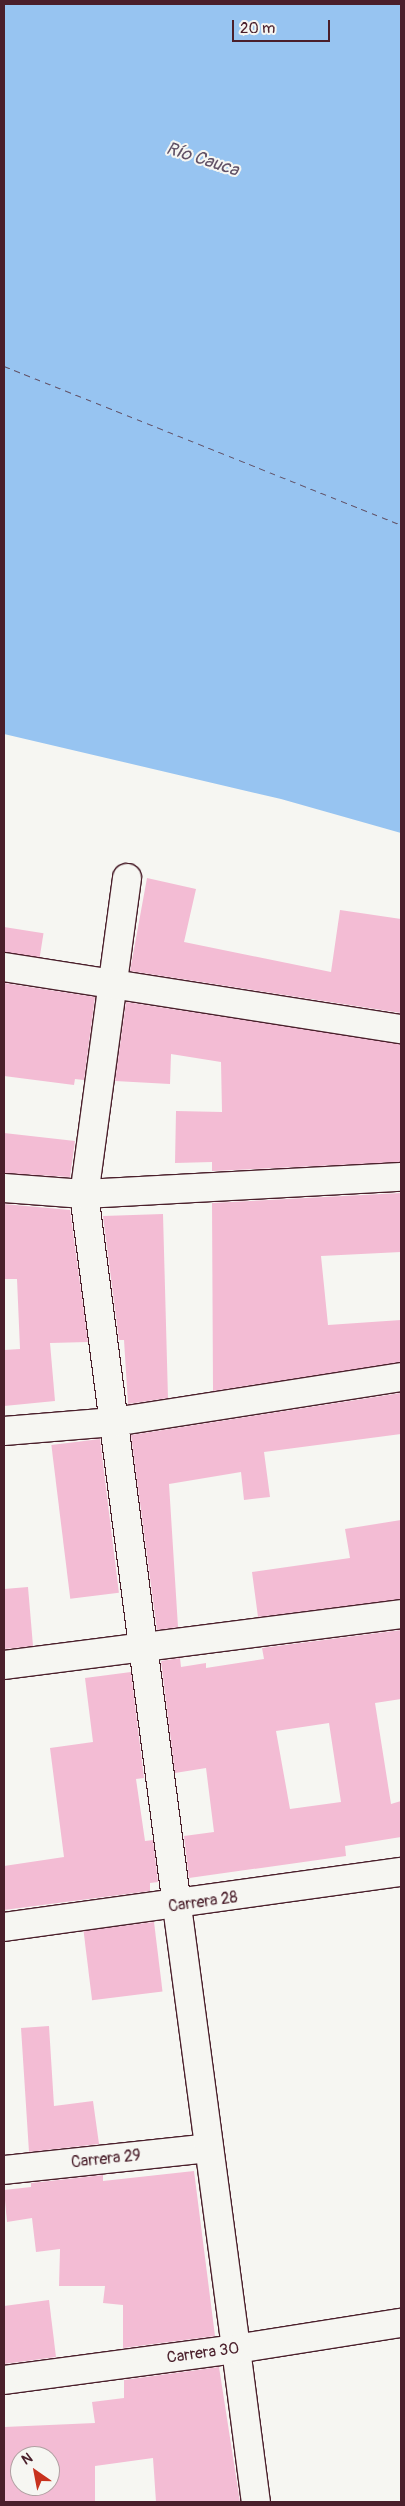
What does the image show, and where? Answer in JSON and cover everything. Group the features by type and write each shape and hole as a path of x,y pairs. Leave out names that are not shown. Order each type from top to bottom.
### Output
{"street":[{"path":"127,878 84,1194 256,2502"},
{"path":"4,967 401,1029"},
{"path":"4,1188 84,1194 401,1177"},
{"path":"4,1431 114,1422 401,1377"},
{"path":"4,1665 401,1614"},
{"name":"Carrera 28","path":"4,1927 177,1906 401,1872"},
{"name":"Carrera 29","path":"4,2170 209,2148"},
{"name":"Carrera 30","path":"4,2380 236,2349 401,2323"}],"water":[{"name":"Río Cauca","path":"4,4 401,4 401,833 281,799 4,734"}],"building":[{"path":"147,878 196,889 184,942 331,972 340,910 401,919 401,1013 130,971"},
{"path":"4,927 44,933 40,958 4,952"},
{"path":"4,983 95,997 84,1080 75,1079 74,1085 4,1076"},
{"path":"126,1002 401,1044 401,1162 212,1171 212,1162 175,1163 176,1111 222,1112 221,1062 171,1054 170,1084 115,1081"},
{"path":"4,1133 75,1141 70,1177 4,1173"},
{"path":"401,1193 401,1252 321,1256 328,1325 401,1320 401,1362 213,1391 212,1203"},
{"path":"4,1204 70,1210 88,1342 50,1343 55,1401 4,1406 4,1350 20,1349 17,1279 4,1279"},
{"path":"163,1214 168,1398 128,1404 124,1340 119,1340 103,1216"},
{"path":"401,1393 401,1434 264,1452 270,1497 244,1500 241,1472 169,1484 178,1627 157,1630 131,1435"},
{"path":"100,1439 119,1593 70,1599 51,1445"},
{"path":"401,1520 401,1599 258,1617 252,1572 350,1558 345,1529"},
{"path":"28,1587 33,1646 4,1649 4,1589"},
{"path":"401,1630 401,1699 375,1703 391,1804 401,1801 401,1837 345,1846 346,1856 189,1878 184,1836 214,1832 206,1768 175,1773 161,1661 180,1658 181,1667 206,1663 206,1668 264,1659 262,1648","holes":["329,1723 341,1802 290,1809 276,1731"]},
{"path":"131,1672 144,1778 136,1779 145,1841 153,1840 158,1882 150,1883 150,1891 4,1910 4,1866 64,1857 50,1748 93,1742 85,1678"},
{"path":"154,1922 163,1991 92,2000 84,1931"},
{"path":"49,2026 54,2106 93,2101 99,2144 29,2152 21,2028"},
{"path":"194,2171 215,2336 123,2348 123,2305 103,2303 105,2286 59,2286 60,2249 36,2252 32,2218 7,2222 4,2190 31,2187 31,2183 103,2175 103,2181"},
{"path":"49,2300 56,2357 4,2364 4,2306"},
{"path":"219,2367 240,2502 156,2502 153,2458 95,2466 95,2502 4,2502 4,2427 95,2423 92,2402 124,2398 124,2380"}],"ferry route":[{"path":"4,366 401,525"}]}
